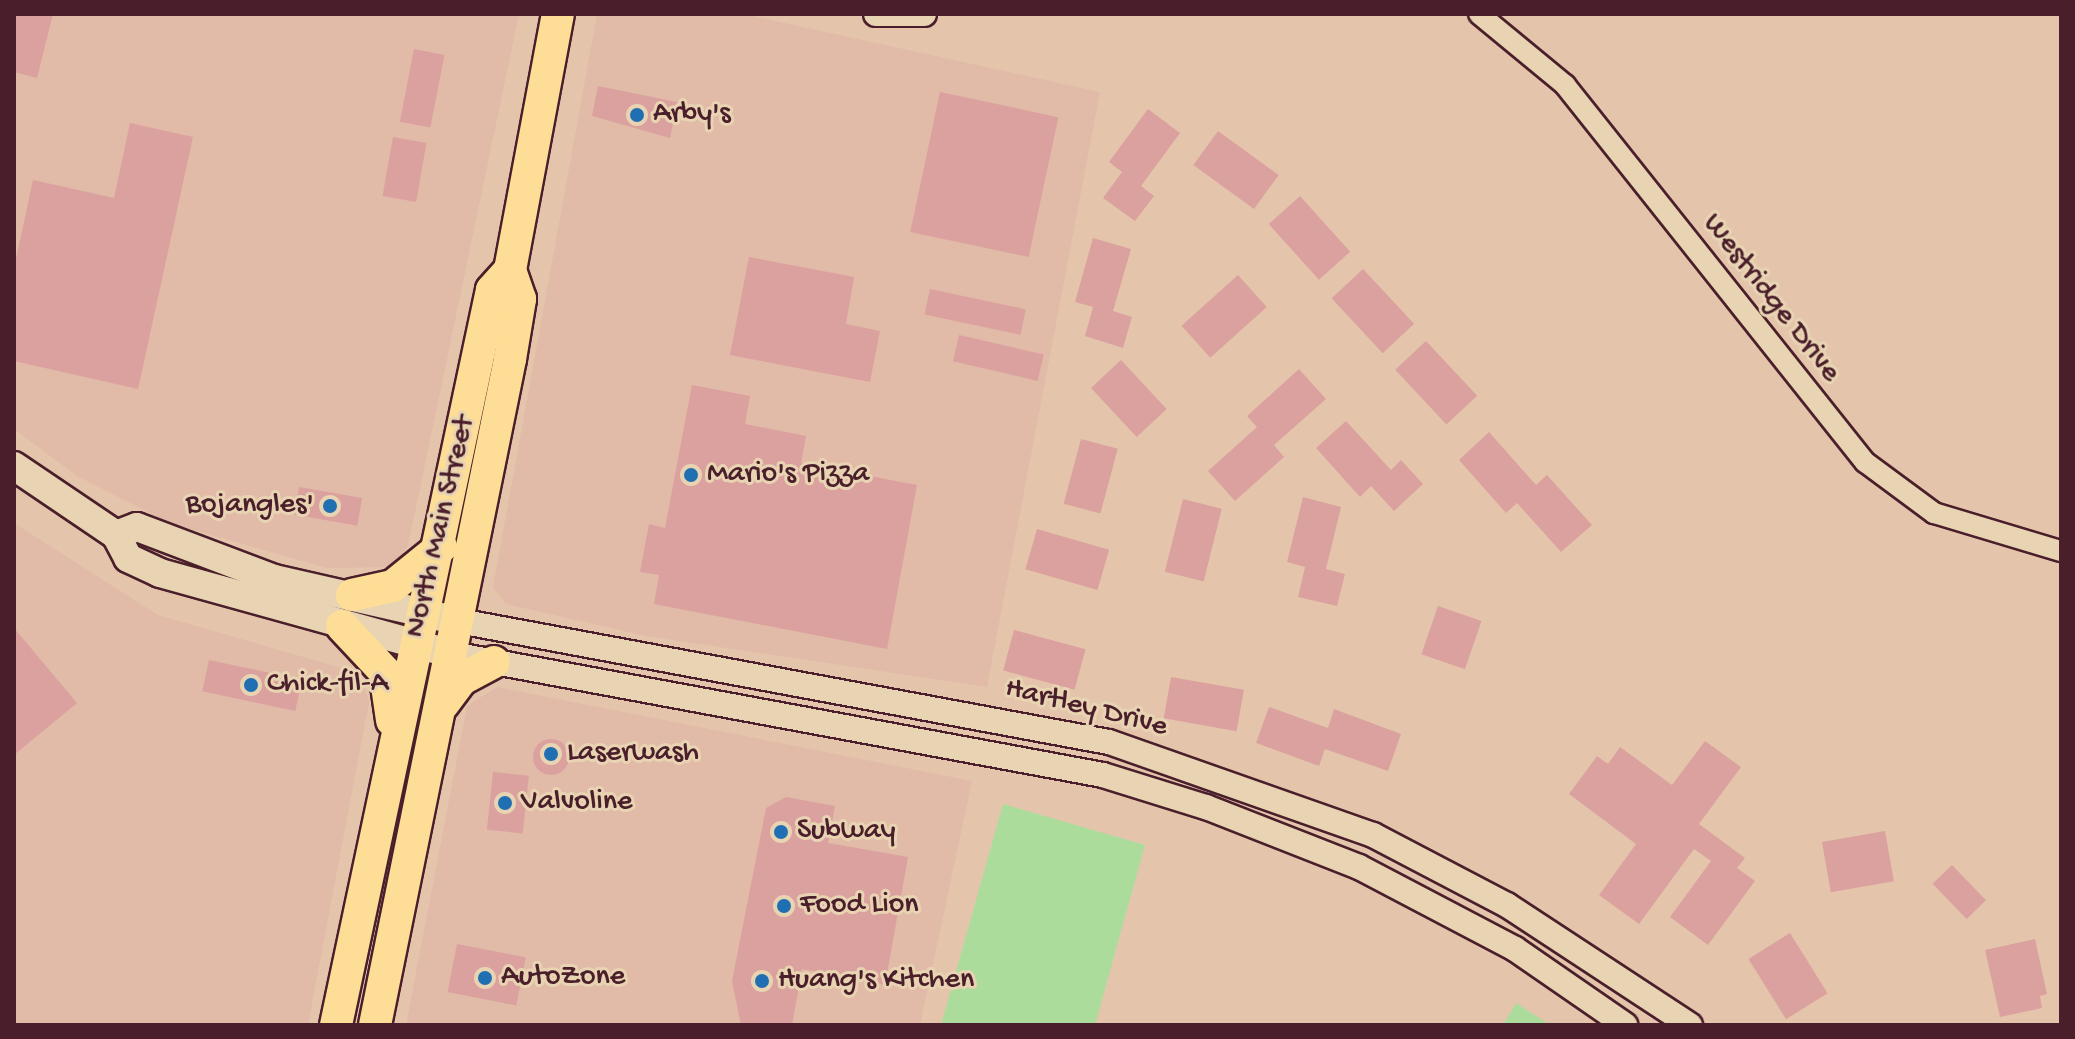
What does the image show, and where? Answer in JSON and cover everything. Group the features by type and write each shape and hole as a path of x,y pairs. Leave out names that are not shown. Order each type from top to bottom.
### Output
{"main road":[{"name":"North Main Street","path":"375,1025 510,359 520,299 510,270 558,14"},
{"name":"North Main Street","path":"336,1025 415,646 441,547 492,290 510,270"},
{"path":"483,334 510,359"},
{"path":"14,466 116,535 128,558 160,573 342,626 452,654"},
{"path":"116,535 137,527 274,579 459,621"},
{"path":"352,595 393,586 441,547"},
{"path":"342,626 385,672 395,743"},
{"path":"441,706 462,679 494,662"}],"street":[{"name":"Westridge Drive","path":"1479,14 1565,85 1865,462 1934,513 2061,551"},
{"name":"Hartley Drive","path":"459,621 1109,742 1373,835 1507,905 1690,1025"},
{"name":"Hartley Drive","path":"452,654 1103,775 1206,807 1359,867 1515,949 1625,1025"}],"shaded area":[{"path":"14,14 519,14 408,546 395,567 327,568 169,523 77,476 14,429"},
{"path":"597,14 744,14 1100,92 987,687 646,636 506,604 493,587"},
{"path":"14,523 158,615 359,673 369,702 308,1025 14,1025"},
{"path":"497,687 972,781 920,1025 406,1025 467,706"}],"green space":[{"path":"1003,804 1145,845 1095,1025 941,1025"},
{"path":"1516,1003 1550,1025 1503,1025"}],"building":[{"path":"14,14 53,14 37,78 14,72"},
{"path":"414,49 444,55 430,128 400,122"},
{"path":"598,86 677,102 670,138 592,116"},
{"path":"940,92 1058,117 1029,257 910,232"},
{"path":"1148,109 1180,133 1141,186 1154,196 1135,221 1103,198 1122,172 1109,162"},
{"path":"130,123 193,137 138,389 14,361 14,268 33,180 114,198"},
{"path":"1218,131 1279,175 1254,209 1193,165"},
{"path":"393,137 426,143 416,202 383,196"},
{"path":"1300,196 1350,252 1319,280 1269,224"},
{"path":"1093,238 1131,249 1113,311 1132,317 1123,348 1085,336 1093,307 1075,302"},
{"path":"749,257 854,277 846,324 880,331 870,382 730,355"},
{"path":"1363,269 1414,324 1383,353 1332,298"},
{"path":"1238,275 1267,307 1210,358 1182,326"},
{"path":"930,289 1026,309 1020,335 925,314"},
{"path":"959,335 1044,355 1038,381 953,361"},
{"path":"1426,341 1477,396 1446,424 1395,370"},
{"path":"1121,360 1167,409 1137,437 1091,388"},
{"path":"1299,369 1326,399 1274,445 1284,457 1235,501 1208,471 1257,427 1247,416"},
{"path":"692,385 750,396 745,424 806,436 801,463 917,485 887,649 654,604 659,575 640,572 649,524 665,528"},
{"path":"1346,421 1391,470 1401,460 1423,484 1394,511 1371,486 1360,497 1316,448"},
{"path":"1489,432 1536,485 1547,475 1592,525 1561,552 1517,503 1506,513 1459,460"},
{"path":"1081,439 1118,449 1100,514 1064,504"},
{"path":"299,487 362,498 357,526 294,515"},
{"path":"1303,497 1341,507 1326,569 1345,574 1337,606 1298,597 1305,567 1287,562"},
{"path":"1183,499 1222,509 1204,581 1165,572"},
{"path":"1037,529 1109,550 1098,590 1025,569"},
{"path":"1438,606 1481,621 1465,669 1421,654"},
{"path":"14,628 77,703 14,755"},
{"path":"1014,630 1085,649 1075,690 1003,671"},
{"name":"Chick-fil-A","path":"209,660 302,680 295,711 202,691"},
{"path":"1171,677 1244,690 1237,731 1164,718"},
{"path":"1269,707 1328,728 1334,709 1401,734 1388,771 1325,749 1319,766 1256,743"},
{"name":"Laserwash","path":"551,739 564,744 569,757 564,770 551,775 538,770 533,757 538,744"},
{"path":"1705,741 1741,767 1699,824 1745,858 1737,868 1755,881 1708,945 1670,917 1711,861 1694,849 1639,924 1599,895 1636,844 1569,794 1597,756 1608,764 1620,747 1672,785"},
{"name":"Valvoline","path":"493,772 529,776 523,833 487,830"},
{"path":"786,797 835,806 828,843 908,857 885,985 802,969 792,1025 741,1025 732,981 766,808"},
{"path":"1885,831 1894,881 1831,892 1822,842"},
{"path":"1952,865 1986,900 1967,919 1933,884"},
{"path":"1790,933 1828,993 1786,1019 1748,959"},
{"path":"2035,939 2047,994 2040,996 2042,1008 2000,1017 1985,950"},
{"path":"457,944 526,957 516,1005 448,992"}],"place":[{"name":"Arby's","path":"637,115"},
{"name":"Mario's Pizza","path":"691,475"},
{"name":"Bojangles'","path":"330,506"},
{"name":"Chick-fil-A","path":"251,685"},
{"name":"Laserwash","path":"551,754"},
{"name":"Valvoline","path":"505,803"},
{"name":"Subway","path":"781,832"},
{"name":"Food Lion","path":"784,906"},
{"name":"AutoZone","path":"485,978"},
{"name":"Huang's Kitchen","path":"762,981"}]}
